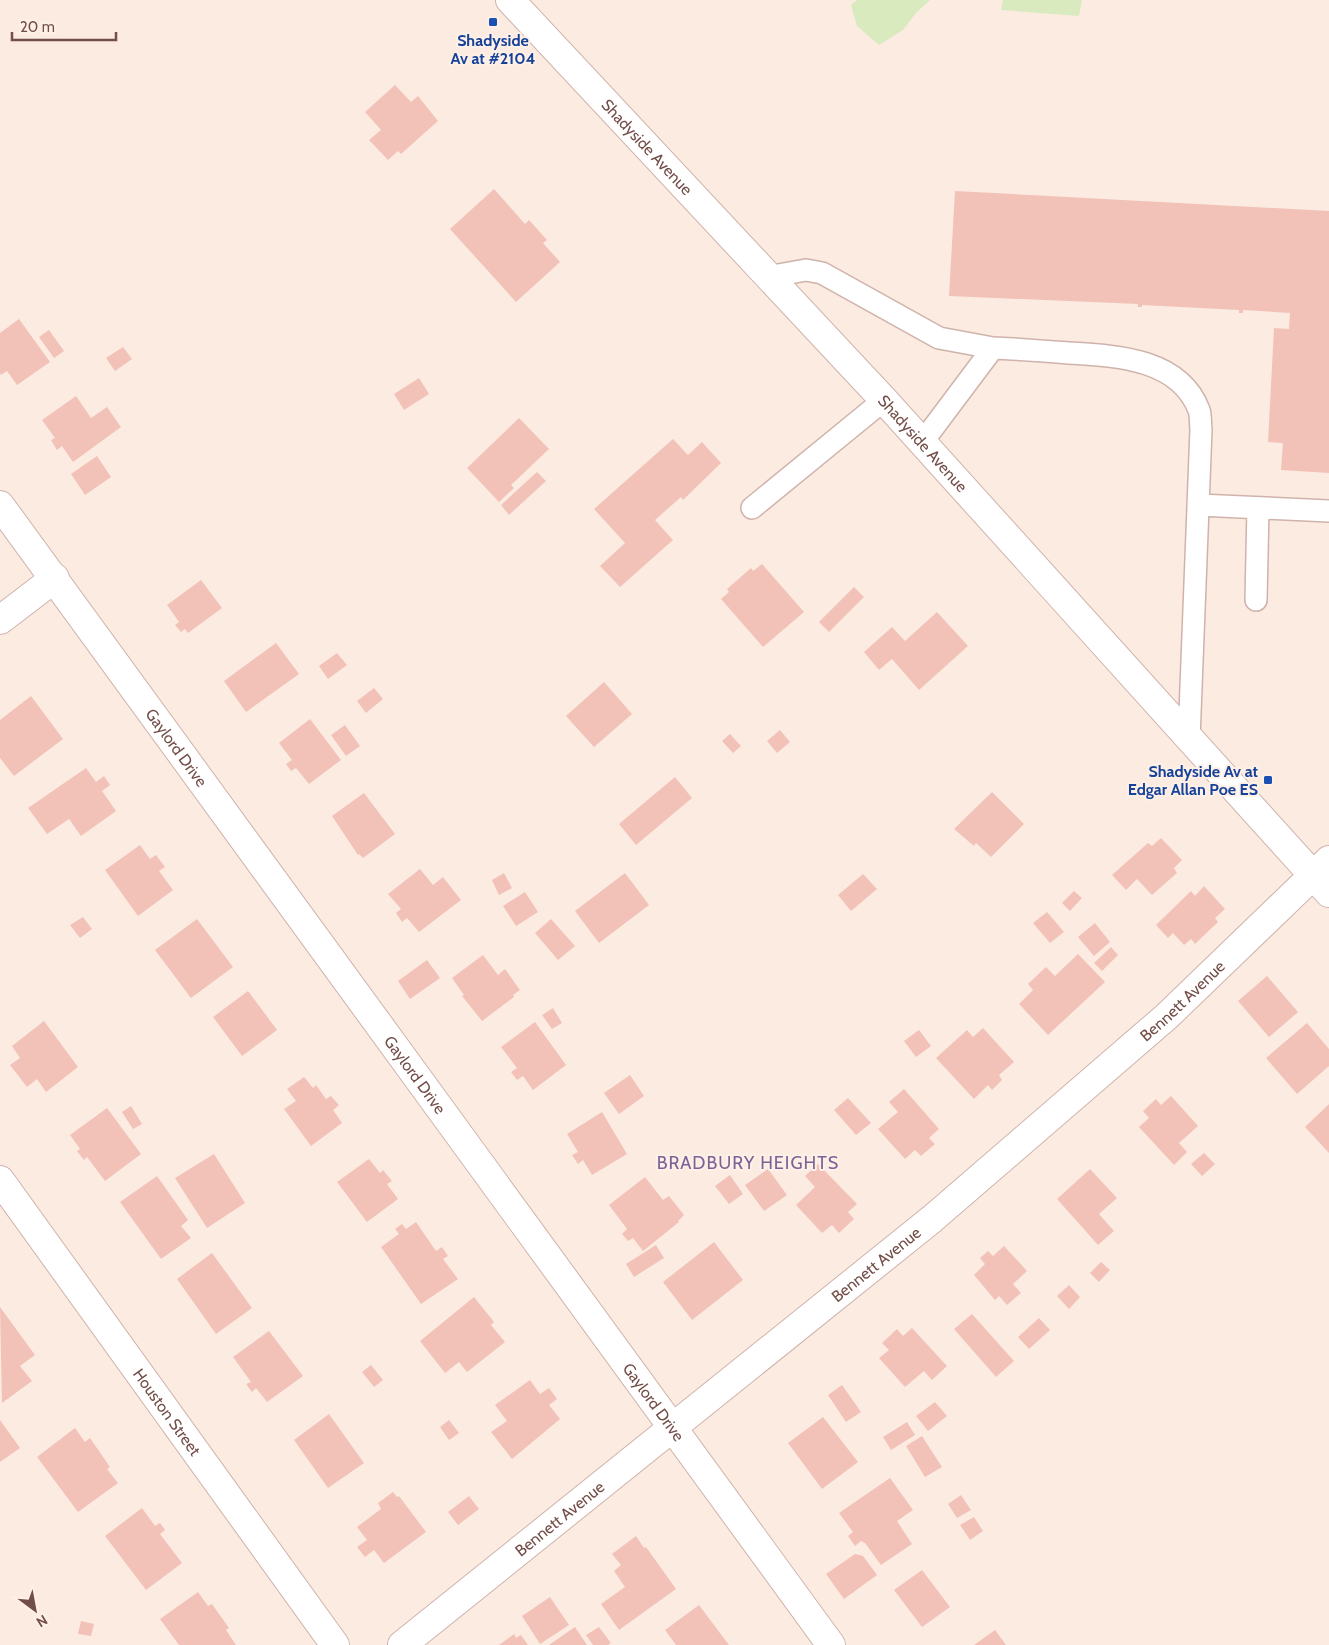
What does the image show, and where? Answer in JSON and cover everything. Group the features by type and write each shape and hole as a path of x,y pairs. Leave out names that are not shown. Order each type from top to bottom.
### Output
{"street":[{"name":"Shadyside Avenue","path":"510,0 884,400 921,444 1189,739 1324,877"},
{"name":"Gaylord Drive","path":"0,505 831,1645"},
{"path":"0,620 54,578"},
{"name":"Bennett Avenue","path":"402,1645 932,1219 1166,1017 1324,877"},
{"name":"Houston Street","path":"0,1180 335,1645"}],"lane":[{"path":"767,277 806,270 822,273 939,338 993,348 1116,356 1154,366 1170,375 1184,387 1200,410 1199,505 1189,739"},
{"path":"921,444 993,348"},
{"path":"752,508 884,400"},
{"path":"1199,505 1329,511"},
{"path":"1256,600 1258,508"}],"green space":[{"path":"857,0 930,0 916,13 903,30 879,45 857,26 851,5"},
{"path":"1003,0 1082,0 1079,16 1001,10"}],"building":[{"path":"395,85 411,102 418,96 438,121 401,154 398,151 388,160 369,140 381,130 365,112"},
{"path":"494,189 525,224 529,220 547,240 543,243 560,262 516,302 450,229"},
{"path":"955,191 1329,211 1329,473 1281,470 1283,443 1268,442 1274,328 1289,329 1290,313 1243,310 1243,313 1239,313 1239,310 1142,305 1142,307 1138,307 1138,304 949,296"},
{"path":"19,319 50,362 17,385 7,371 1,375 0,373 0,333"},
{"path":"49,330 64,351 54,358 39,337"},
{"path":"123,347 132,359 115,371 106,358"},
{"path":"419,378 429,394 404,410 394,394"},
{"path":"76,396 91,418 107,407 121,427 73,462 62,446 57,450 51,440 55,438 42,420"},
{"path":"519,418 549,449 511,485 514,488 499,502 467,468"},
{"path":"673,439 688,455 702,442 721,463 683,500 681,497 655,520 673,540 620,587 600,566 625,543 594,509"},
{"path":"97,456 111,477 85,495 71,474"},
{"path":"537,472 546,481 509,515 501,505"},
{"path":"762,564 804,612 763,647 721,599 729,592 727,589 751,568 753,571"},
{"path":"201,580 222,608 188,633 185,629 181,632 175,625 179,622 167,605"},
{"path":"854,587 864,597 829,632 819,622"},
{"path":"937,612 968,646 919,690 892,659 879,670 864,652 892,627 905,641"},
{"path":"276,643 299,674 246,712 224,681"},
{"path":"337,653 347,665 328,679 319,666"},
{"path":"604,682 632,714 594,747 566,716"},
{"path":"374,688 383,699 366,713 357,701"},
{"path":"31,696 63,739 14,776 0,758 0,720"},
{"path":"310,719 341,760 309,784 296,768 291,771 286,764 292,760 279,743"},
{"path":"345,725 360,746 346,756 331,735"},
{"path":"780,730 790,742 777,753 767,741"},
{"path":"730,734 741,746 733,753 722,741"},
{"path":"86,768 96,782 104,776 110,785 102,791 116,811 81,836 69,819 47,834 28,808"},
{"path":"675,777 692,798 636,845 619,824"},
{"path":"992,792 1024,824 991,857 976,843 974,846 954,829"},
{"path":"364,793 395,834 363,858 358,855 332,816"},
{"path":"1161,838 1182,860 1174,868 1177,873 1152,895 1137,879 1126,890 1112,875 1148,843 1152,846"},
{"path":"140,845 150,859 156,855 165,867 159,871 173,890 138,916 105,870"},
{"path":"420,869 433,885 443,877 461,900 419,932 407,918 402,922 396,913 401,909 388,894"},
{"path":"504,873 512,888 499,895 492,880"},
{"path":"625,873 649,905 599,943 575,911"},
{"path":"863,874 877,889 851,911 838,895"},
{"path":"1204,886 1225,909 1215,918 1218,922 1195,944 1191,939 1184,945 1173,933 1168,938 1156,925 1191,891 1195,896"},
{"path":"1074,891 1082,898 1070,911 1062,903"},
{"path":"525,892 538,912 516,926 503,906"},
{"path":"1047,912 1064,932 1050,943 1033,923"},
{"path":"83,917 92,929 80,938 70,925"},
{"path":"197,919 233,967 191,998 155,950"},
{"path":"551,919 575,946 558,960 535,933"},
{"path":"1095,923 1110,942 1094,956 1078,937"},
{"path":"1111,947 1118,955 1102,971 1094,963"},
{"path":"1078,954 1105,982 1048,1035 1019,1004 1033,990 1028,984 1046,967 1055,976"},
{"path":"483,955 498,975 505,969 520,990 513,995 514,997 482,1021 462,996 464,995 452,978"},
{"path":"427,960 440,978 410,999 398,981"},
{"path":"1267,976 1298,1012 1269,1037 1238,1001"},
{"path":"248,991 277,1030 242,1056 213,1017"},
{"path":"553,1008 562,1023 552,1029 542,1015"},
{"path":"44,1021 78,1067 46,1092 37,1079 27,1087 10,1065 20,1058 12,1046"},
{"path":"535,1022 566,1065 533,1090 523,1076 517,1080 511,1072 517,1068 501,1047"},
{"path":"1307,1023 1329,1049 1329,1066 1297,1094 1266,1058"},
{"path":"983,1028 1014,1062 999,1075 1002,1080 992,1090 988,1085 974,1099 936,1058 967,1030 973,1037"},
{"path":"919,1030 931,1046 916,1057 904,1041"},
{"path":"630,1075 644,1096 619,1114 604,1093"},
{"path":"304,1077 313,1088 316,1085 326,1099 331,1096 339,1105 333,1110 342,1123 311,1146 284,1109 296,1101 287,1089"},
{"path":"904,1089 939,1129 929,1138 935,1144 921,1156 915,1150 905,1159 878,1129 898,1112 889,1102"},
{"path":"1171,1096 1198,1126 1179,1143 1187,1152 1174,1165 1139,1127 1149,1118 1143,1111 1156,1099 1161,1105"},
{"path":"848,1098 871,1123 856,1135 834,1110"},
{"path":"1329,1104 1329,1153 1305,1127"},
{"path":"131,1106 142,1124 133,1129 122,1112"},
{"path":"107,1108 141,1154 105,1181 87,1157 84,1160 77,1151 80,1149 70,1135"},
{"path":"602,1112 627,1154 592,1175 583,1160 578,1164 572,1155 578,1152 567,1134"},
{"path":"1204,1153 1215,1164 1202,1176 1191,1164"},
{"path":"214,1154 245,1203 207,1228 175,1178"},
{"path":"369,1159 380,1173 383,1170 392,1181 387,1184 398,1199 367,1222 337,1182"},
{"path":"818,1164 857,1204 848,1212 854,1219 839,1233 832,1225 822,1233 796,1205 815,1187 805,1176"},
{"path":"768,1169 787,1195 764,1211 745,1185"},
{"path":"1090,1169 1117,1198 1099,1214 1114,1231 1098,1245 1057,1199"},
{"path":"730,1175 743,1194 729,1204 715,1186"},
{"path":"157,1176 188,1220 181,1226 191,1238 161,1259 120,1202"},
{"path":"645,1177 663,1200 669,1196 684,1215 679,1222 643,1251 633,1238 628,1241 622,1234 627,1229 609,1205"},
{"path":"416,1222 436,1251 442,1247 448,1256 443,1259 458,1279 421,1304 381,1247 399,1234 395,1229 402,1224 406,1229"},
{"path":"714,1242 743,1280 692,1320 663,1282"},
{"path":"656,1245 664,1258 634,1277 626,1264"},
{"path":"1004,1246 1027,1271 1013,1284 1021,1293 1007,1305 999,1296 995,1300 974,1275 985,1264 980,1258 988,1251 993,1256"},
{"path":"212,1253 252,1308 216,1334 177,1279"},
{"path":"1101,1262 1110,1270 1099,1282 1090,1273"},
{"path":"1069,1285 1080,1297 1069,1309 1057,1296"},
{"path":"474,1297 494,1322 491,1325 505,1342 467,1372 459,1362 445,1373 420,1341"},
{"path":"0,1307 35,1355 20,1366 32,1381 2,1403"},
{"path":"972,1314 1014,1361 996,1377 954,1329"},
{"path":"1039,1318 1050,1330 1029,1349 1018,1337"},
{"path":"912,1328 947,1366 932,1380 924,1371 905,1387 879,1358 889,1350 882,1343 897,1329 903,1336"},
{"path":"269,1331 303,1376 267,1402 256,1388 252,1392 246,1384 251,1382 233,1357"},
{"path":"371,1365 383,1380 374,1387 362,1372"},
{"path":"530,1380 540,1394 549,1388 557,1399 549,1405 560,1419 512,1459 491,1432 507,1421 495,1405"},
{"path":"842,1385 861,1412 846,1422 828,1395"},
{"path":"935,1402 947,1416 928,1431 916,1416"},
{"path":"329,1414 364,1463 328,1488 294,1440"},
{"path":"823,1417 858,1462 822,1489 788,1443"},
{"path":"0,1420 20,1448 0,1462"},
{"path":"449,1420 459,1433 449,1440 440,1427"},
{"path":"907,1422 915,1435 891,1450 883,1437"},
{"path":"75,1428 85,1442 90,1438 110,1467 107,1469 118,1483 78,1512 37,1457"},
{"path":"922,1436 942,1467 925,1477 906,1446"},
{"path":"890,1478 913,1510 897,1521 912,1544 881,1565 865,1543 861,1541 855,1546 848,1536 853,1532 839,1513"},
{"path":"393,1492 397,1497 399,1496 426,1532 384,1563 374,1550 365,1557 357,1547 367,1540 357,1527 381,1509 378,1503"},
{"path":"961,1495 971,1510 957,1518 948,1504"},
{"path":"469,1496 479,1509 458,1525 448,1512"},
{"path":"142,1508 155,1526 160,1523 165,1530 160,1534 182,1563 146,1590 105,1536"},
{"path":"974,1517 983,1531 970,1540 960,1525"},
{"path":"636,1536 676,1589 619,1630 601,1604 625,1587 614,1571 621,1565 612,1554"},
{"path":"855,1554 863,1556 877,1575 844,1599 826,1574"},
{"path":"922,1570 950,1607 922,1627 894,1590"},
{"path":"198,1592 208,1606 212,1604 229,1628 226,1630 236,1645 179,1645 160,1619"},
{"path":"550,1597 569,1625 540,1644 522,1616"},
{"path":"699,1605 729,1645 676,1645 665,1630"},
{"path":"81,1621 94,1624 91,1636 78,1634"},
{"path":"575,1627 587,1645 549,1645"},
{"path":"599,1627 611,1643 608,1645 593,1645 586,1635"},
{"path":"995,1630 1006,1645 974,1645"},
{"path":"514,1634 516,1638 521,1635 528,1645 499,1645"}],"place":[{"name":"Shadyside Av at #2104","path":"493,22"},
{"name":"Shadyside Av at Edgar Allan Poe ES","path":"1268,780"}],"district":[{"name":"BRADBURY HEIGHTS","path":"748,1163"}]}
